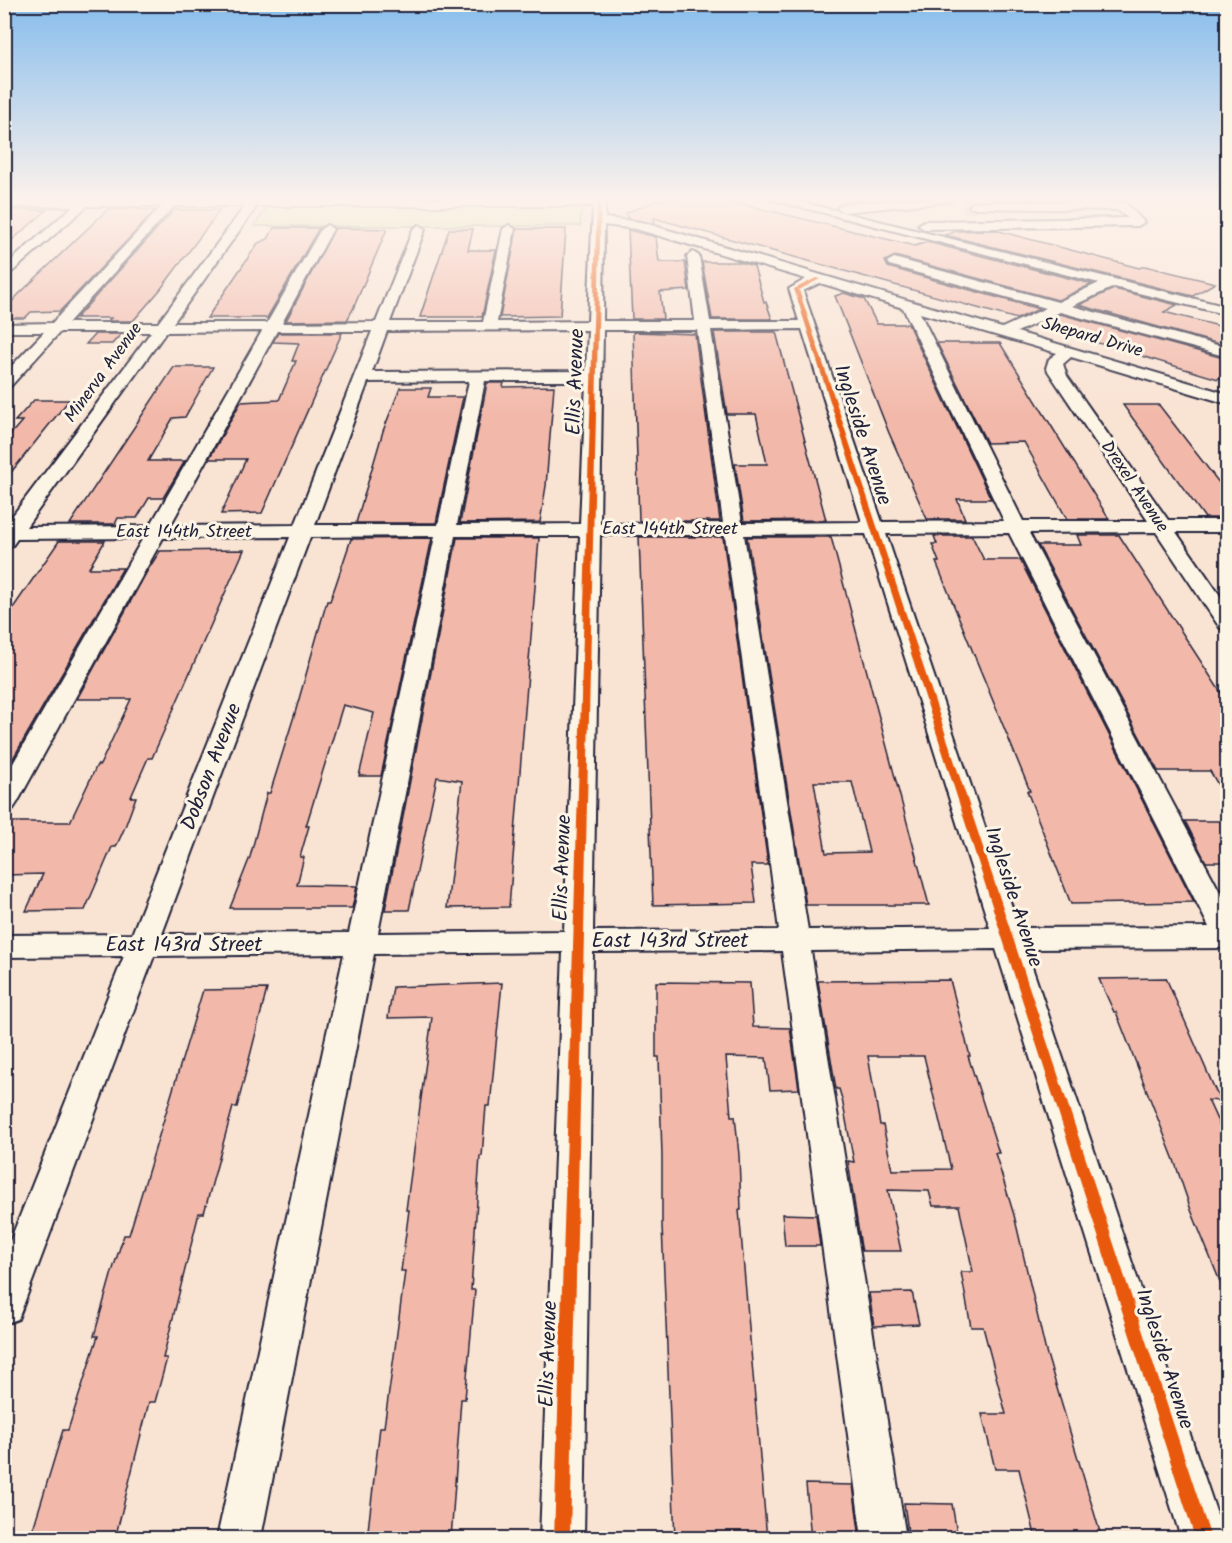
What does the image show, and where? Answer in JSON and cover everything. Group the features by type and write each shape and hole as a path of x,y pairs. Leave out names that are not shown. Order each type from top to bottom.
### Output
{"street":[{"path":"4,384 108,271"},
{"name":"Minerva Avenue","path":"7,536 204,271"},
{"path":"4,802 303,271"},
{"name":"Dobson Avenue","path":"4,1306 403,271"},
{"path":"489,327 500,271"},
{"name":"Ellis Avenue","path":"562,1539 597,271"},
{"path":"695,271 884,1539"},
{"name":"Shepard Drive","path":"791,271 1227,399"},
{"path":"928,271 1227,353"},
{"path":"1069,271 1227,311"},
{"name":"Ingleside Avenue","path":"818,279 796,289 1203,1539"},
{"path":"1003,333 1113,282"},
{"path":"909,305 1016,527 1227,937"},
{"path":"4,328 808,325"},
{"name":"Drexel Avenue","path":"1068,352 1058,359 1054,368 1227,623"},
{"path":"239,1539 478,376"},
{"path":"362,377 594,376"},
{"name":"East 144th Street","path":"7,536 156,532 1227,526"},
{"name":"East 143rd Street","path":"4,946 1227,937"}],"building":[{"path":"43,271 98,271 60,311 31,312 25,318 4,318 4,310"},
{"path":"119,271 174,271 133,321 108,321 111,318 76,318"},
{"path":"239,271 294,271 267,318 207,318"},
{"path":"312,271 369,271 347,320 286,321"},
{"path":"435,271 492,271 482,317 420,317"},
{"path":"509,271 563,271 560,316 500,317"},
{"path":"630,271 686,271 689,290 660,292 663,319 632,319"},
{"path":"704,271 755,271 764,302 766,302 772,319 712,319"},
{"path":"845,271 902,271 1039,309 1017,319"},
{"path":"951,271 1041,271 1092,284 1058,300"},
{"path":"1091,271 1166,271 1215,283 1193,296"},
{"path":"1114,289 1177,305 1164,312 1227,328 1227,346 1079,305"},
{"path":"844,293 864,299 877,324 908,324 991,499 957,499 965,519 927,519 889,433 835,296"},
{"path":"1060,314 1227,359 1227,374 1218,379 1038,325"},
{"path":"633,332 695,334 720,521 639,521"},
{"path":"714,332 776,332 826,520 744,521 735,464 767,464 756,414 727,414"},
{"path":"278,333 342,333 262,513 221,514 246,459 209,459 241,402 279,400 296,361 292,361 299,343 273,342"},
{"path":"95,334 121,334 112,344 86,344"},
{"path":"937,343 1000,343 1109,519 1067,519 1024,442 987,443"},
{"path":"174,367 213,367 185,417 173,418 148,461 185,461 163,498 149,498 137,518 118,518 115,524 70,524"},
{"path":"487,383 504,383 503,387 554,386 546,486 540,522 460,523"},
{"path":"400,388 431,388 428,397 463,397 436,523 356,523 383,431"},
{"path":"34,400 69,400 4,481 4,442 22,421 15,421"},
{"path":"1123,405 1159,405 1227,493 1227,518 1205,518"},
{"path":"1077,535 1119,535 1227,702 1227,800 1210,771 1158,771 1038,545 1081,545"},
{"path":"934,536 972,536 984,560 1020,560 1194,902 1071,904 1027,791 1030,791 936,562 939,562 932,544 937,544"},
{"path":"639,537 723,537 768,865 751,865 756,903 653,905"},
{"path":"747,537 831,537 929,905 806,905","holes":["814,782 852,782 869,852 826,853"]},
{"path":"432,538 381,776 359,776 374,713 343,705 306,826 309,826 300,857 304,857 297,885 357,886 352,908 230,908 250,857 267,793 270,793 295,713 327,601 330,601 351,539"},
{"path":"457,538 539,538 509,907 447,908 462,781 437,777 409,910 385,910"},
{"path":"59,541 105,541 89,568 123,568 4,774 4,621"},
{"path":"244,550 152,758 148,758 131,797 136,797 125,827 116,847 112,847 85,910 26,911 43,874 4,875 4,835 11,822 70,822 131,699 77,699 149,568 160,551"},
{"path":"1185,821 1227,821 1227,862 1206,862"},
{"path":"1166,978 1220,1101 1208,1100 1227,1142 1227,1299 1116,1012 1099,979"},
{"path":"950,980 970,1056 968,1056 999,1153 995,1153 1014,1215 1045,1348 1102,1539 1036,1539 1019,1469 995,1469 982,1414 1006,1414 983,1327 971,1327 961,1272 973,1272 959,1206 933,1206 929,1191 888,1190 901,1251 862,1251 848,1161 854,1162 842,1099 839,1089 836,1089 818,981","holes":["868,1056 924,1056 951,1169 892,1170 883,1125 880,1125"]},
{"path":"656,982 750,983 753,1027 790,1028 799,1089 770,1090 766,1058 726,1057 731,1116 735,1116 739,1155 741,1210 739,1210 767,1539 675,1539 662,1226 659,1057 656,1057"},
{"path":"502,983 490,1106 486,1106 482,1156 480,1156 471,1290 475,1290 465,1399 461,1399 451,1539 367,1539 380,1427 384,1427 405,1271 401,1271 409,1210 406,1210 432,1017 388,1018 393,987"},
{"path":"267,989 237,1107 233,1107 204,1213 199,1213 163,1358 167,1358 155,1402 149,1402 115,1539 30,1539 63,1430 68,1430 98,1336 94,1336 112,1272 124,1235 129,1235 203,990"},
{"path":"782,1214 816,1215 820,1246 785,1246"},
{"path":"912,1292 919,1324 874,1326 869,1293"},
{"path":"806,1484 853,1485 860,1539 811,1539"},
{"path":"904,1503 952,1504 958,1539 909,1539"}],"cycle path":[{"path":"562,1538 597,271"},
{"path":"818,279 796,289 1203,1538"}]}
